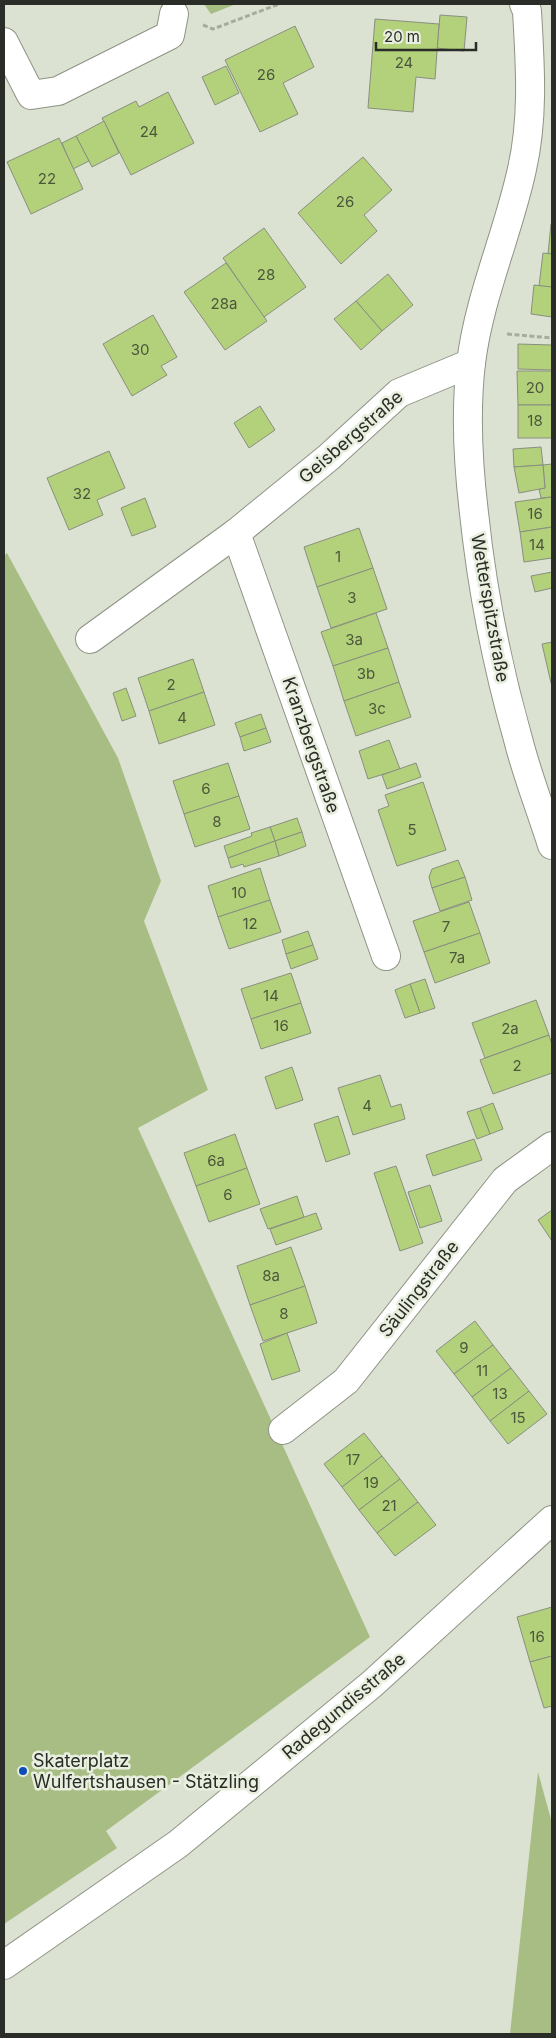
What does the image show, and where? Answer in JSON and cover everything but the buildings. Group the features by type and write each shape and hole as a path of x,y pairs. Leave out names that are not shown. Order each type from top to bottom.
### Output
{"street":[{"path":"471,364 477,331 522,169 531,121 530,59 527,11 524,4"},
{"path":"4,42 31,95 58,91 170,35 174,14"},
{"name":"Geisbergstraße","path":"90,639 236,533 329,457 399,393 471,364"},
{"name":"Wetterspitzstraße","path":"471,364 467,448 478,549 495,647 518,741 552,845"},
{"name":"Kranzbergstraße","path":"236,533 386,956"},
{"name":"Säulingstraße","path":"283,1430 346,1381 505,1180 552,1146"},
{"name":"Radegundisstraße","path":"4,1965 178,1844 372,1684 552,1520"}],"path":[{"path":"174,14 213,29 279,4"},
{"path":"477,331 552,338"}],"green space":[{"path":"204,4 236,4 211,14"},
{"path":"7,553 118,758 161,881 144,921 208,1090 138,1128 370,1637 106,1831 117,1848 4,1924 4,556"},
{"path":"538,1772 552,1823 552,2034 510,2034"}],"place":[{"name":"Skaterplatz Wulfertshausen - Stätzling","path":"23,1771"}]}
